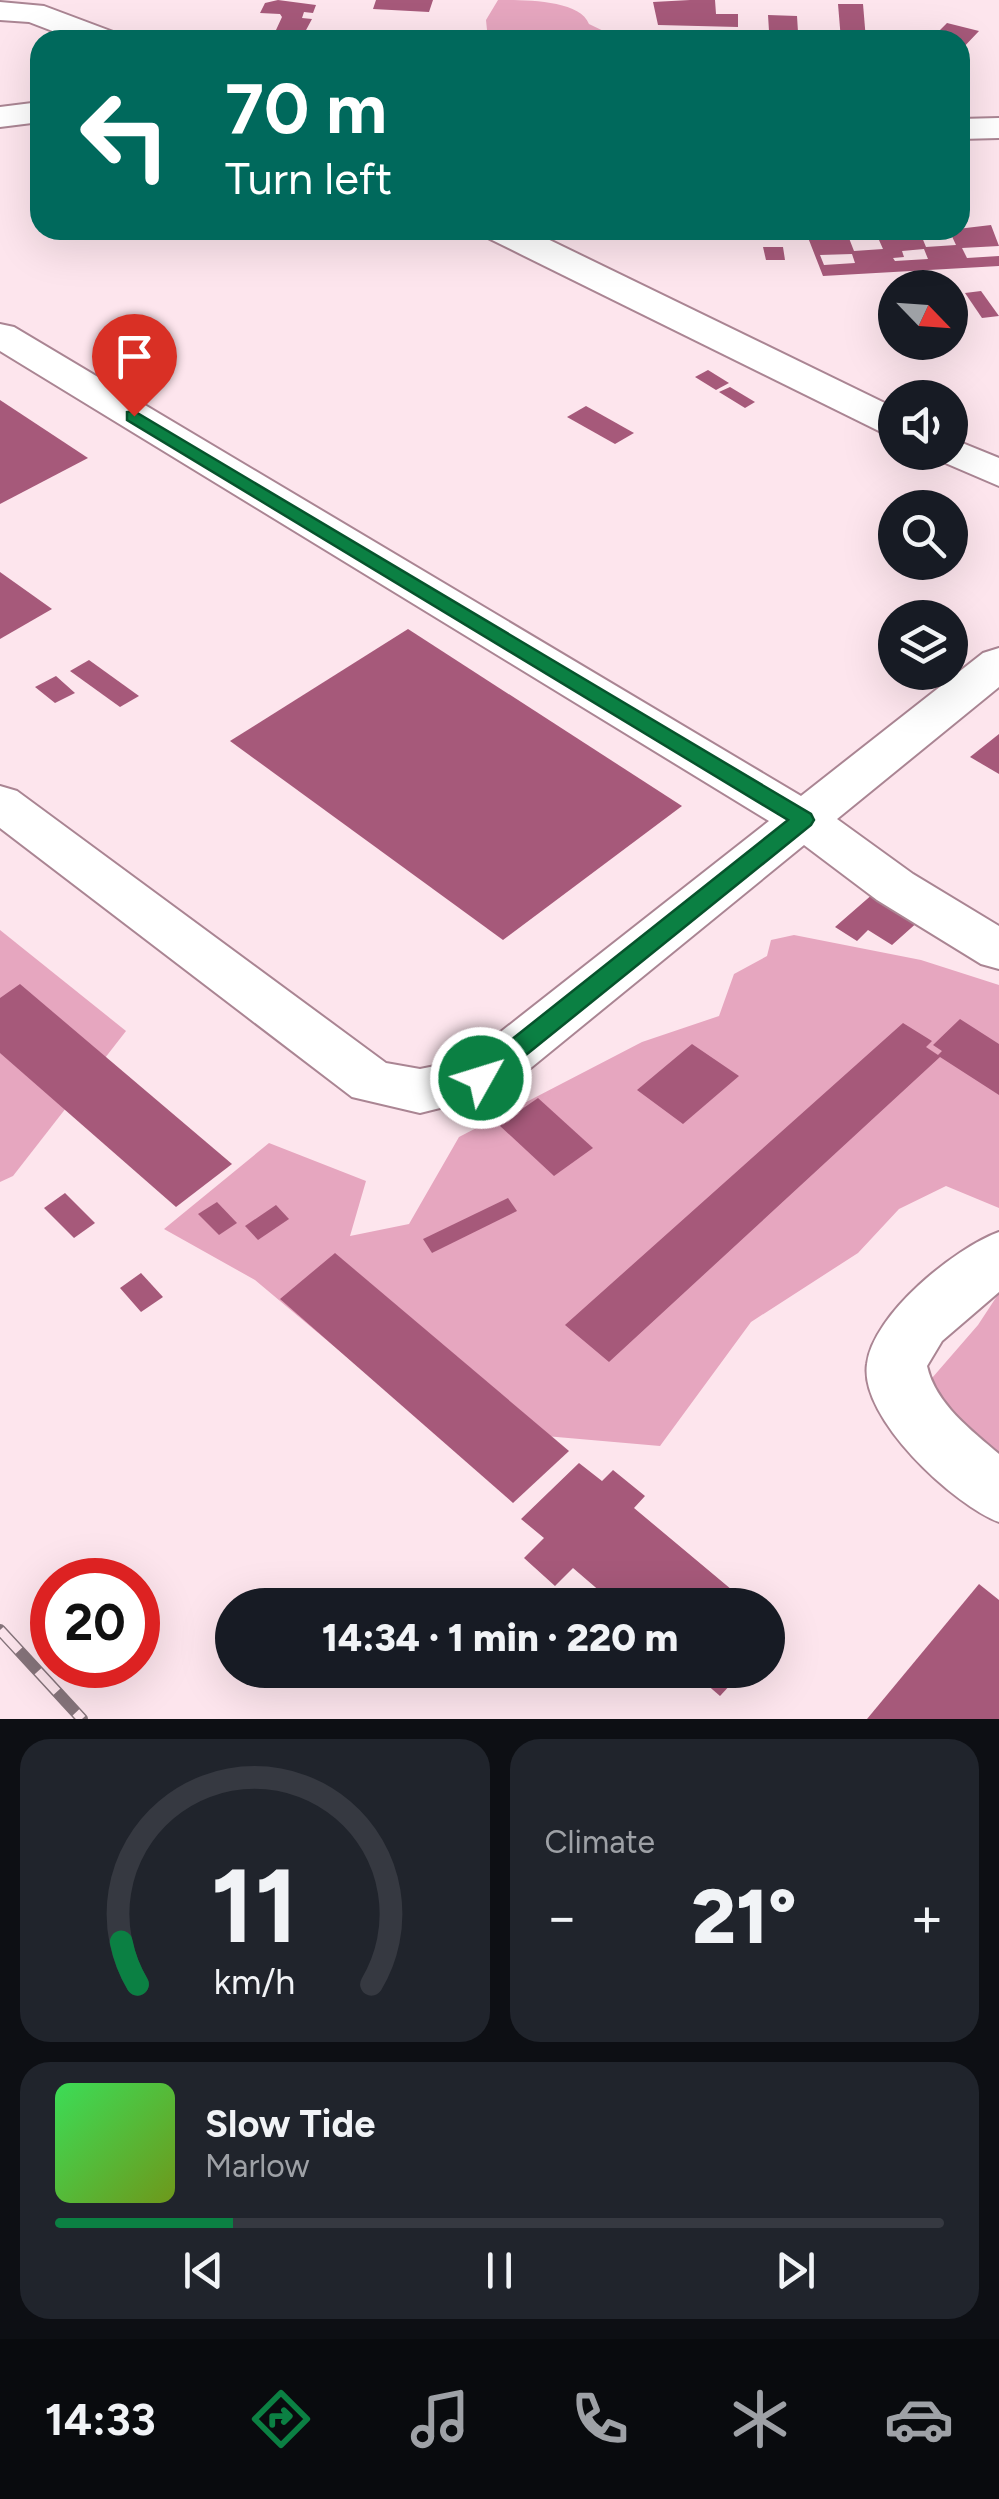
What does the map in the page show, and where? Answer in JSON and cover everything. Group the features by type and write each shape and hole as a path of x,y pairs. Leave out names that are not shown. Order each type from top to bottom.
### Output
{"lane":[{"path":"0,12 34,13 79,30"},
{"path":"0,117 30,113"},
{"path":"970,129 999,128"},
{"path":"521,240 878,415"},
{"path":"0,335 803,820 895,887 999,950"},
{"path":"968,459 999,474"},
{"path":"0,803 370,1082 420,1091 481,1078 999,663"},
{"path":"999,1257 916,1330 899,1351 898,1386 913,1410 957,1458 999,1492"}],"shaded area":[{"path":"498,0 537,1 575,10 601,30 487,30 486,20"},
{"path":"0,930 126,1031 13,1176 0,1182"},
{"path":"794,935 921,960 999,985 999,1208 946,1186 899,1209 858,1253 751,1322 660,1446 429,1426 255,1280 164,1229 269,1143 366,1181 350,1236 409,1224 459,1137 642,1042 719,1016 734,974 767,956 771,940"},
{"path":"999,1293 999,1513 893,1423 978,1325"}],"building":[{"path":"278,0 316,5 313,13 304,12 302,18 312,19 306,30 276,30 282,17 260,13 265,3"},
{"path":"376,0 433,0 429,12 373,9"},
{"path":"715,0 716,14 738,14 738,27 658,25 653,2"},
{"path":"838,4 863,4 865,30 840,30"},
{"path":"768,15 797,16 798,30 769,30"},
{"path":"947,23 979,31 970,40 970,30 940,30"},
{"path":"991,225 999,246 962,248 967,258 999,256 999,266 823,276 809,240 850,240 854,251 883,249 879,240 923,240 926,247 956,245 954,240 970,240 970,228","holes":["924,249 928,259 893,258 904,257 902,251","852,254 855,263 824,265 820,255"]},
{"path":"763,247 783,247 785,260 766,260"},
{"path":"981,291 999,316 982,318 968,293"},
{"path":"708,370 729,383 716,390 695,377"},
{"path":"730,387 755,402 745,408 719,392"},
{"path":"0,400 88,458 0,504"},
{"path":"586,406 634,433 615,444 567,417"},
{"path":"0,572 52,609 0,639"},
{"path":"408,629 682,806 503,940 230,741"},
{"path":"89,660 139,696 120,707 70,671"},
{"path":"56,676 75,693 55,703 35,687"},
{"path":"999,734 999,774 970,757"},
{"path":"874,893 920,920 892,945 868,930 857,941 835,927"},
{"path":"20,984 232,1164 176,1207 0,1053 0,998"},
{"path":"960,1019 999,1044 999,1095 940,1057 609,1362 565,1325 903,1023 932,1041 926,1047 938,1055 942,1051 933,1045"},
{"path":"692,1044 739,1076 683,1124 637,1090"},
{"path":"538,1098 593,1148 554,1176 499,1125"},
{"path":"65,1193 95,1223 74,1238 44,1208"},
{"path":"508,1198 517,1211 432,1253 423,1239"},
{"path":"217,1202 237,1223 219,1235 198,1214"},
{"path":"276,1205 289,1219 258,1240 245,1226"},
{"path":"335,1253 569,1451 513,1503 280,1299"},
{"path":"141,1273 163,1297 141,1312 120,1288"},
{"path":"579,1463 602,1481 613,1470 645,1496 634,1508 730,1588 596,1588 573,1568 555,1586 524,1558 544,1538 521,1519"},
{"path":"979,1584 999,1600 999,1719 867,1719"},
{"path":"711,1688 727,1688 720,1696"}],"railway":[{"path":"0,1630 82,1719"}],"route":[{"path":"134,416 803,820 481,1078"}]}
